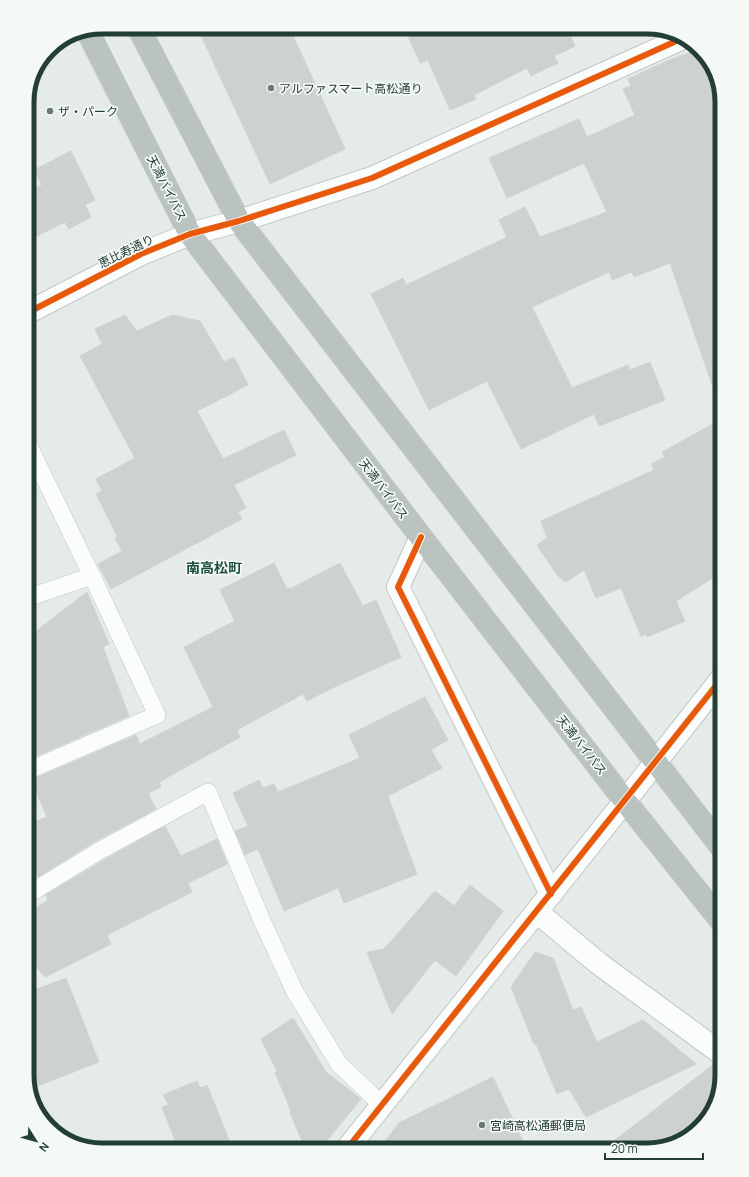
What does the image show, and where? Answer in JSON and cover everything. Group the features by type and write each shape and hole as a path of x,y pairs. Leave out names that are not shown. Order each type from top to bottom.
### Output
{"highway":[{"path":"142,34 239,221 715,839"},
{"name":"天満バイパス","path":"90,35 190,234 625,801 715,913"}],"street":[{"name":"恵比寿通り","path":"34,310 141,254 190,234 239,221 372,178 677,41"},
{"path":"421,537 398,587 551,894"},
{"path":"352,1143 715,687"},
{"path":"536,912 598,963 715,1049"}],"lane":[{"path":"34,456 157,715 34,768"},
{"path":"34,596 92,576"},
{"path":"34,891 99,851 208,792 263,923 295,992 339,1064 382,1105"}],"building":[{"name":"アルファスマート高松通り","path":"200,34 292,34 345,149 270,184"},
{"path":"407,34 569,34 575,46 554,56 558,63 531,76 527,68 474,95 476,99 450,110 428,60 420,63"},
{"path":"693,52 704,64 713,84 715,102 715,393 670,263 634,277 632,272 612,280 609,272 532,307 572,388 628,365 630,370 650,362 665,400 599,426 594,414 521,449 487,381 429,410 371,294 403,278 406,285 507,237 499,220 525,207 540,237 607,212 584,163 507,198 489,158 579,119 587,137 635,115 623,89 631,86 628,79 669,60"},
{"path":"71,151 95,200 85,205 91,217 69,229 65,222 34,238 34,189 42,185 34,170"},
{"path":"125,315 137,331 172,315 200,321 224,362 234,357 248,385 197,411 223,459 284,430 296,455 234,485 246,508 238,512 242,519 111,589 98,564 122,551 115,538 117,536 96,494 102,491 96,479 135,458 80,356 102,344 95,329"},
{"path":"715,423 715,576 676,601 685,621 647,637 646,634 641,636 621,588 596,598 584,570 566,582 557,575 537,545 547,538 541,521 654,470 651,464 665,457 662,452"},
{"path":"274,563 287,589 289,587 290,589 340,563 363,606 376,600 401,657 307,701 303,694 237,730 240,737 159,782 161,787 148,793 156,809 94,842 38,877 34,868 34,822 47,817 34,787 34,779 136,735 140,744 213,707 184,647 235,621 220,590"},
{"path":"87,592 109,644 103,647 129,716 34,757 34,633"},
{"path":"425,697 448,740 431,750 442,768 388,796 417,874 344,903 338,888 284,911 258,849 245,855 235,831 248,826 233,793 259,780 263,788 274,784 278,792 360,758 349,735"},
{"path":"165,826 181,856 217,839 227,864 188,883 192,892 107,935 111,944 45,977 34,964 34,910 48,900 46,895"},
{"path":"470,885 503,911 456,976 435,960 392,1014 367,952 384,949 435,891 454,906"},
{"path":"535,952 553,958 573,1010 581,1007 597,1042 643,1020 696,1064 586,1117 569,1089 557,1094 536,1044 534,1044 511,987"},
{"path":"66,978 99,1062 35,1087 34,990"},
{"path":"293,1018 326,1072 361,1099 325,1143 303,1143 275,1072 277,1071 261,1039"},
{"path":"715,1064 713,1093 710,1101 701,1116 685,1132 665,1141 647,1143 611,1143"},
{"name":"宮崎高松通郵便局","path":"493,1077 524,1143 383,1143 399,1123"},
{"path":"197,1081 200,1088 207,1085 230,1143 176,1143 162,1107 169,1105 163,1095"}],"cycle path":[{"path":"34,309 141,254 190,234 239,221 372,178 677,41"},
{"path":"421,537 398,587 551,894"},
{"path":"352,1143 715,687"}],"place":[{"name":"アルファスマート高松通り","path":"271,88"},
{"name":"ザ・パーク","path":"50,111"},
{"name":"宮崎高松通郵便局","path":"482,1125"}],"district":[{"name":"南高松町","path":"214,567"}]}
